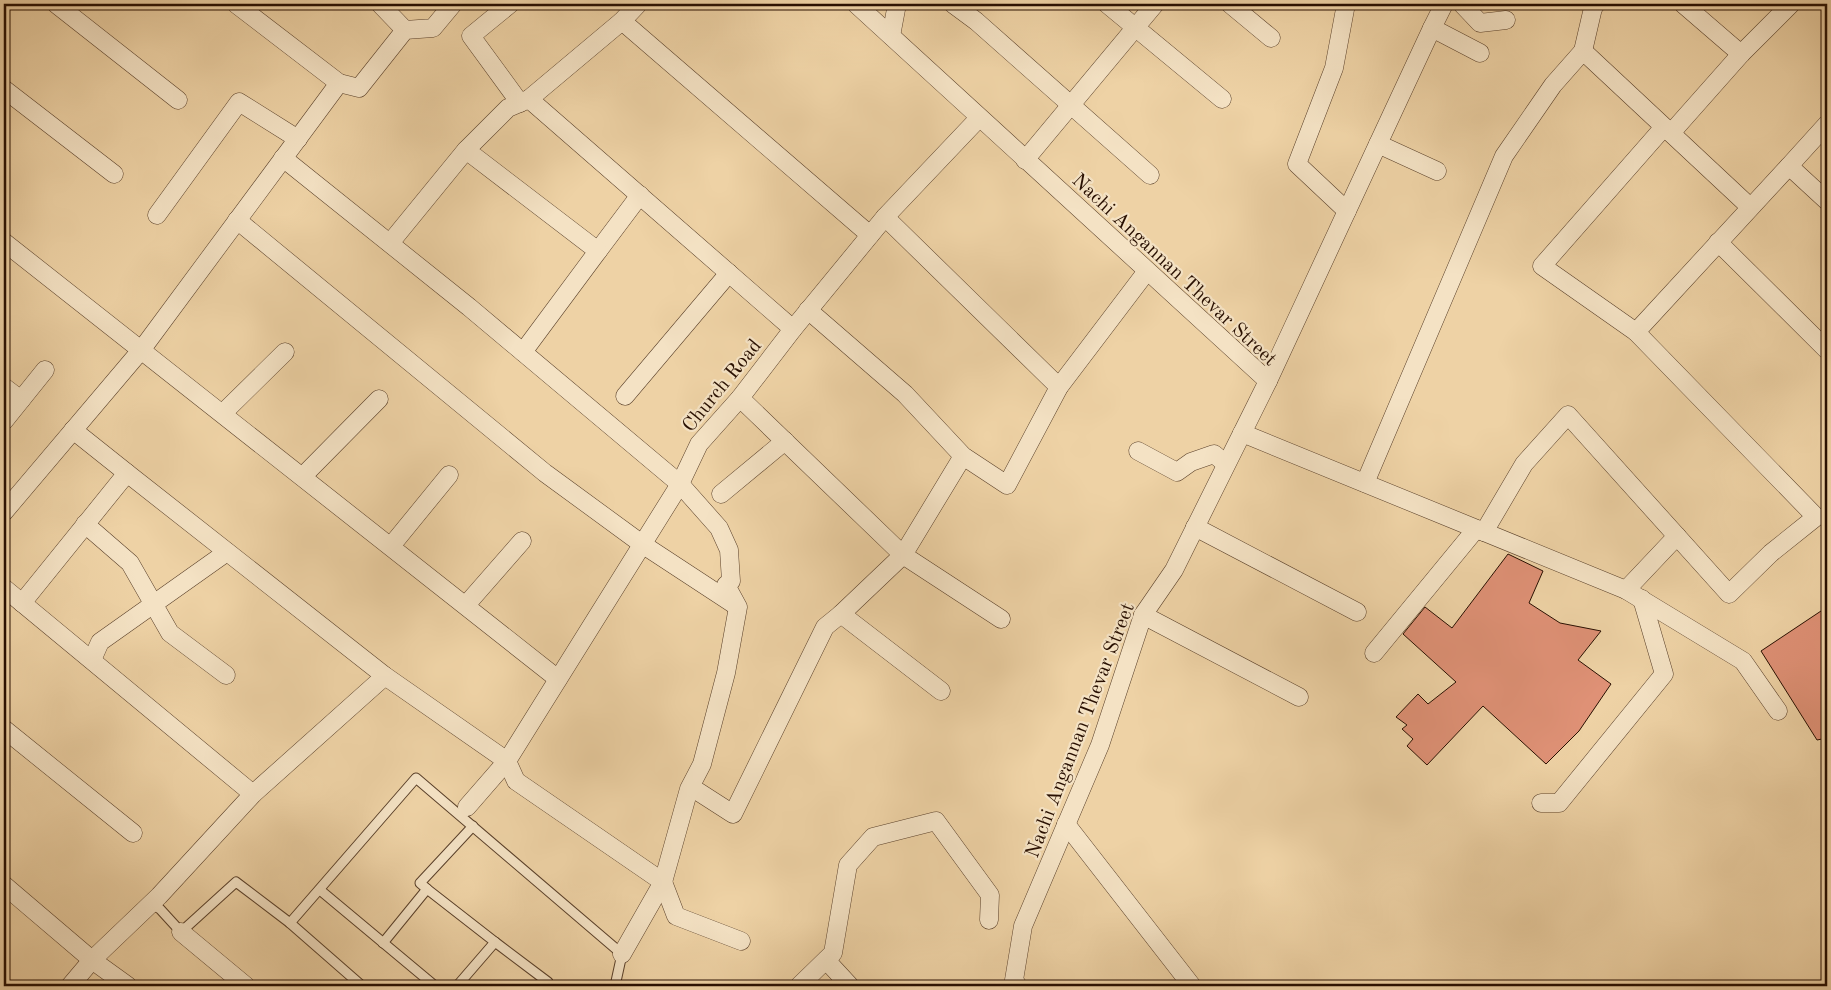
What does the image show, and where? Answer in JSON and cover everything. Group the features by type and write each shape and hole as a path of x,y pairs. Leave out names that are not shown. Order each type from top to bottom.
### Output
{"street":[{"path":"56,4 178,100"},
{"path":"236,4 339,83 359,88 405,30 433,28 453,4"},
{"path":"380,4 405,30"},
{"path":"510,4 471,36 524,101 640,195 793,329"},
{"path":"390,243 466,150 508,108 524,101 622,21 638,4"},
{"name":"Nachi Angannan Thevar Street","path":"856,4 1268,381 1174,570 1143,614 1100,745 1023,926 1014,980 1018,986"},
{"path":"891,36 897,4"},
{"path":"953,4 976,21 1150,175"},
{"path":"1107,4 1222,99"},
{"path":"1025,160 1155,4"},
{"path":"1230,4 1272,38"},
{"path":"1346,4 1334,68 1297,164 1347,211"},
{"path":"1268,381 1444,4"},
{"path":"1462,4 1480,23 1506,20"},
{"path":"1365,483 1504,156 1553,85 1583,51 1593,8 1596,4"},
{"path":"1683,4 1741,54"},
{"path":"1374,653 1480,530 1524,464 1568,416 1729,594 1771,553 1822,513 1636,332 1542,266 1668,130 1791,4"},
{"path":"622,21 870,235"},
{"path":"1432,28 1480,52"},
{"path":"1583,51 1750,208"},
{"path":"4,512 142,349 339,83"},
{"path":"4,89 114,174"},
{"path":"157,215 239,102 298,139"},
{"name":"Church Road","path":"463,811 506,761 680,484 699,444 740,398 808,310 884,217 979,118"},
{"path":"1636,332 1827,124"},
{"path":"1378,144 1437,171"},
{"path":"466,150 598,251"},
{"path":"283,158 523,352 680,484 719,528 729,550 731,581 726,585 738,607 726,673 702,764 690,787 663,882 622,954"},
{"path":"1789,166 1827,200"},
{"path":"523,352 640,195"},
{"path":"884,217 1059,387"},
{"path":"237,220 545,473 642,544 738,607"},
{"path":"4,242 558,679"},
{"path":"1718,242 1827,350"},
{"path":"808,310 905,394 963,456 1007,484 1059,387 1147,271"},
{"path":"625,396 729,274"},
{"path":"223,413 284,352"},
{"path":"4,421 45,370"},
{"path":"4,387 21,400"},
{"path":"740,398 903,554 1001,619"},
{"path":"303,476 379,399"},
{"path":"73,430 385,676 506,761 516,781 663,882 676,916 741,941"},
{"path":"1242,433 1626,590 1743,662 1778,711"},
{"path":"721,494 785,441"},
{"path":"1138,451 1177,472 1191,462 1214,454 1226,464"},
{"path":"690,787 734,814 824,626 841,614 903,554 963,456"},
{"path":"22,603 127,473"},
{"path":"391,546 449,475"},
{"path":"85,524 130,563 155,603 170,633 226,676"},
{"path":"1195,527 1357,612"},
{"path":"1626,590 1677,536"},
{"path":"466,605 522,540"},
{"path":"92,660 100,642 227,552"},
{"path":"4,588 253,794"},
{"path":"1541,803 1560,803 1664,674 1642,599"},
{"path":"841,614 941,691"},
{"path":"1143,614 1299,697"},
{"path":"70,986 92,960 151,904 253,794 385,676"},
{"path":"4,729 133,833"},
{"path":"799,986 833,953 848,865 873,837 936,821 990,895 989,920"},
{"path":"1066,824 1192,986"},
{"path":"4,885 92,960 128,986"},
{"path":"181,932 246,986"},
{"path":"826,960 850,986"}],"lane":[{"path":"290,923 416,778 463,811 473,826 622,954 615,986"},
{"path":"473,826 420,883 548,982 545,986"},
{"path":"151,904 160,909 181,932 236,882 290,923 362,986"},
{"path":"383,943 426,889"},
{"path":"320,890 435,986"},
{"path":"457,986 495,942"}],"building":[{"path":"1508,554 1543,571 1529,603 1560,623 1601,631 1578,660 1611,684 1579,731 1546,764 1483,706 1427,765 1407,746 1413,739 1402,729 1407,725 1396,717 1418,694 1428,704 1456,682 1403,634 1425,607 1452,628"},
{"path":"1827,607 1827,738 1817,740 1761,651"}]}
